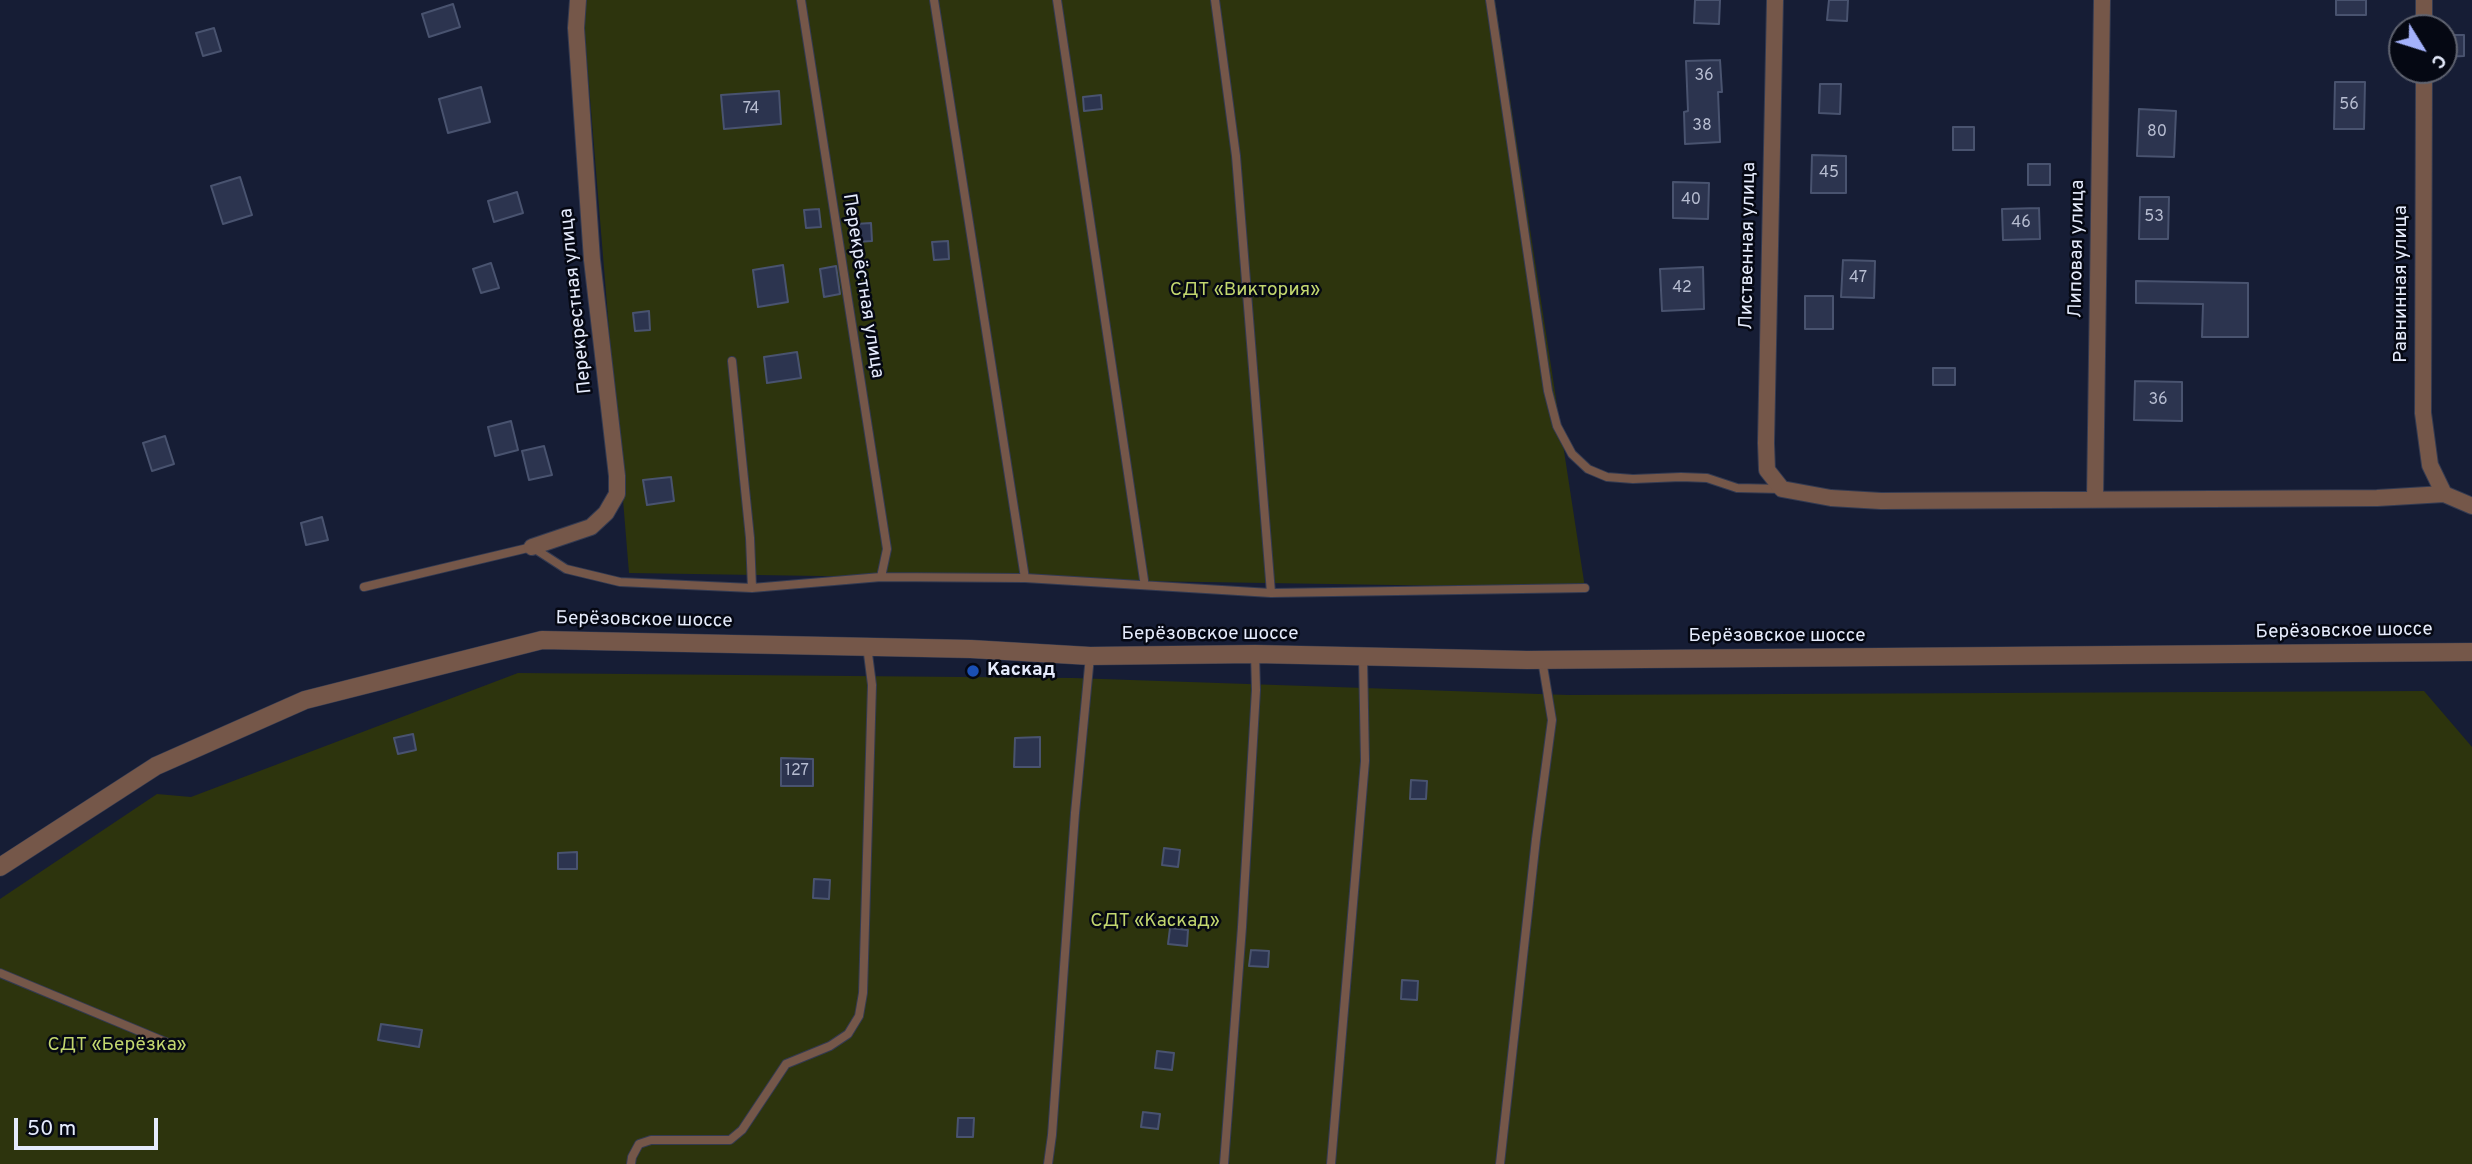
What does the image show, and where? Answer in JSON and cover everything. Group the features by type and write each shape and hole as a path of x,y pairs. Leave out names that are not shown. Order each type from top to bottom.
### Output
{"street":[{"name":"Перекрестная улица","path":"532,547 591,527 606,513 617,494 592,260 576,28 578,0"},
{"name":"Лиственная улица","path":"1775,0 1766,443 1767,470 1782,489"},
{"name":"Липовая улица","path":"2095,499 2102,0"},
{"name":"Равнинная улица","path":"2424,84 2423,413 2430,465 2444,494"},
{"path":"1782,489 1831,498 1881,501 2377,498 2444,494 2472,506"},
{"name":"Берёзовское шоссе","path":"0,867 156,766 305,700 542,639 971,649 1090,656 1255,654 1542,660 2472,652"}],"lane":[{"name":"Перекрёстная улица","path":"801,0 887,550 881,577"},
{"path":"934,0 1025,578"},
{"path":"1058,0 1144,580"},
{"path":"1215,0 1236,156 1271,593"},
{"path":"1490,0 1548,391 1558,426 1572,454 1588,470 1607,477 1707,478 1737,488 1782,489"},
{"path":"732,361 750,538 752,588"},
{"path":"363,587 532,547 566,569 620,582 752,588 881,577 1025,578 1271,593 1585,588"},
{"path":"631,1164 639,1144 651,1140 730,1140 742,1130 786,1064 830,1046 848,1034 859,1016 863,993 872,685 867,646"},
{"path":"1224,1164 1242,927 1256,690 1255,654"},
{"path":"1048,1164 1074,813 1090,656"},
{"path":"1331,1164 1365,761 1363,658"},
{"path":"1500,1164 1534,853 1552,720 1542,660"},
{"path":"0,973 169,1043"}],"green space":[{"name":"СДТ «Виктория»","path":"582,0 1495,0 1585,588 629,573"},
{"path":"518,673 1073,678 1568,695 2424,691 2472,747 2472,1164 0,1164 0,899 157,794 191,797"}],"building":[{"path":"1695,0 1720,0 1719,24 1694,23"},
{"path":"1829,0 1848,0 1847,21 1827,20"},
{"path":"2336,0 2366,0 2366,15 2336,15"},
{"path":"453,4 460,27 429,37 422,14"},
{"path":"214,28 221,51 203,56 196,33"},
{"path":"2458,35 2464,35 2464,56 2458,56"},
{"path":"1720,60 1720,142 1685,144 1684,112 1688,111 1686,61"},
{"path":"2335,82 2365,82 2364,129 2334,129"},
{"path":"1820,84 1841,84 1840,114 1819,113"},
{"path":"481,87 490,122 448,133 439,99"},
{"path":"779,91 781,124 724,129 721,95"},
{"path":"1101,95 1102,109 1084,111 1083,97"},
{"path":"2139,109 2176,111 2174,157 2137,156"},
{"path":"1953,127 1974,127 1974,150 1953,150"},
{"path":"1812,155 1846,156 1846,193 1811,193"},
{"path":"2028,164 2050,164 2050,185 2028,185"},
{"path":"240,177 252,215 223,224 211,186"},
{"path":"1673,182 1709,183 1708,219 1673,218"},
{"path":"517,192 523,213 494,222 488,201"},
{"path":"2140,197 2169,197 2168,239 2139,239"},
{"path":"2039,208 2040,239 2003,240 2002,209"},
{"path":"819,209 821,227 806,228 804,210"},
{"path":"871,223 872,241 857,242 855,224"},
{"path":"948,241 949,259 934,260 932,242"},
{"path":"1843,260 1875,261 1874,298 1841,297"},
{"path":"491,263 499,288 481,293 473,269"},
{"path":"783,265 788,302 758,307 753,270"},
{"path":"836,266 840,294 824,297 820,269"},
{"path":"1703,267 1704,309 1662,311 1660,269"},
{"path":"2136,281 2248,283 2248,337 2202,337 2203,304 2136,303"},
{"path":"1805,296 1833,296 1833,329 1805,329"},
{"path":"649,311 650,330 635,331 633,313"},
{"path":"797,352 801,378 767,383 764,357"},
{"path":"1933,368 1955,368 1955,385 1933,385"},
{"path":"2135,381 2182,382 2182,421 2134,420"},
{"path":"511,421 518,450 495,456 488,427"},
{"path":"165,436 174,464 152,471 143,443"},
{"path":"544,446 552,475 529,480 522,451"},
{"path":"671,477 674,501 647,505 643,480"},
{"path":"322,517 328,540 306,545 301,523"},
{"path":"413,734 416,750 398,754 394,738"},
{"path":"1040,737 1040,767 1014,767 1015,738"},
{"path":"781,758 813,759 813,786 781,786"},
{"path":"1411,780 1427,781 1426,799 1410,799"},
{"path":"1164,848 1180,850 1178,867 1162,865"},
{"path":"577,852 577,869 558,869 558,853"},
{"path":"814,879 830,880 829,899 813,898"},
{"path":"1170,928 1188,930 1187,946 1168,944"},
{"path":"1251,950 1269,951 1268,967 1249,966"},
{"path":"1402,980 1418,981 1417,1000 1401,999"},
{"path":"381,1024 422,1030 419,1047 378,1040"},
{"path":"1157,1051 1174,1053 1172,1070 1155,1068"},
{"path":"1143,1112 1160,1114 1158,1129 1141,1127"},
{"path":"958,1118 974,1118 973,1137 957,1137"}],"place":[{"name":"Каскад","path":"973,671"}],"park label":[{"name":"СДТ «Каскад»","path":"1155,922"},
{"name":"СДТ «Берёзка»","path":"117,1046"}]}
